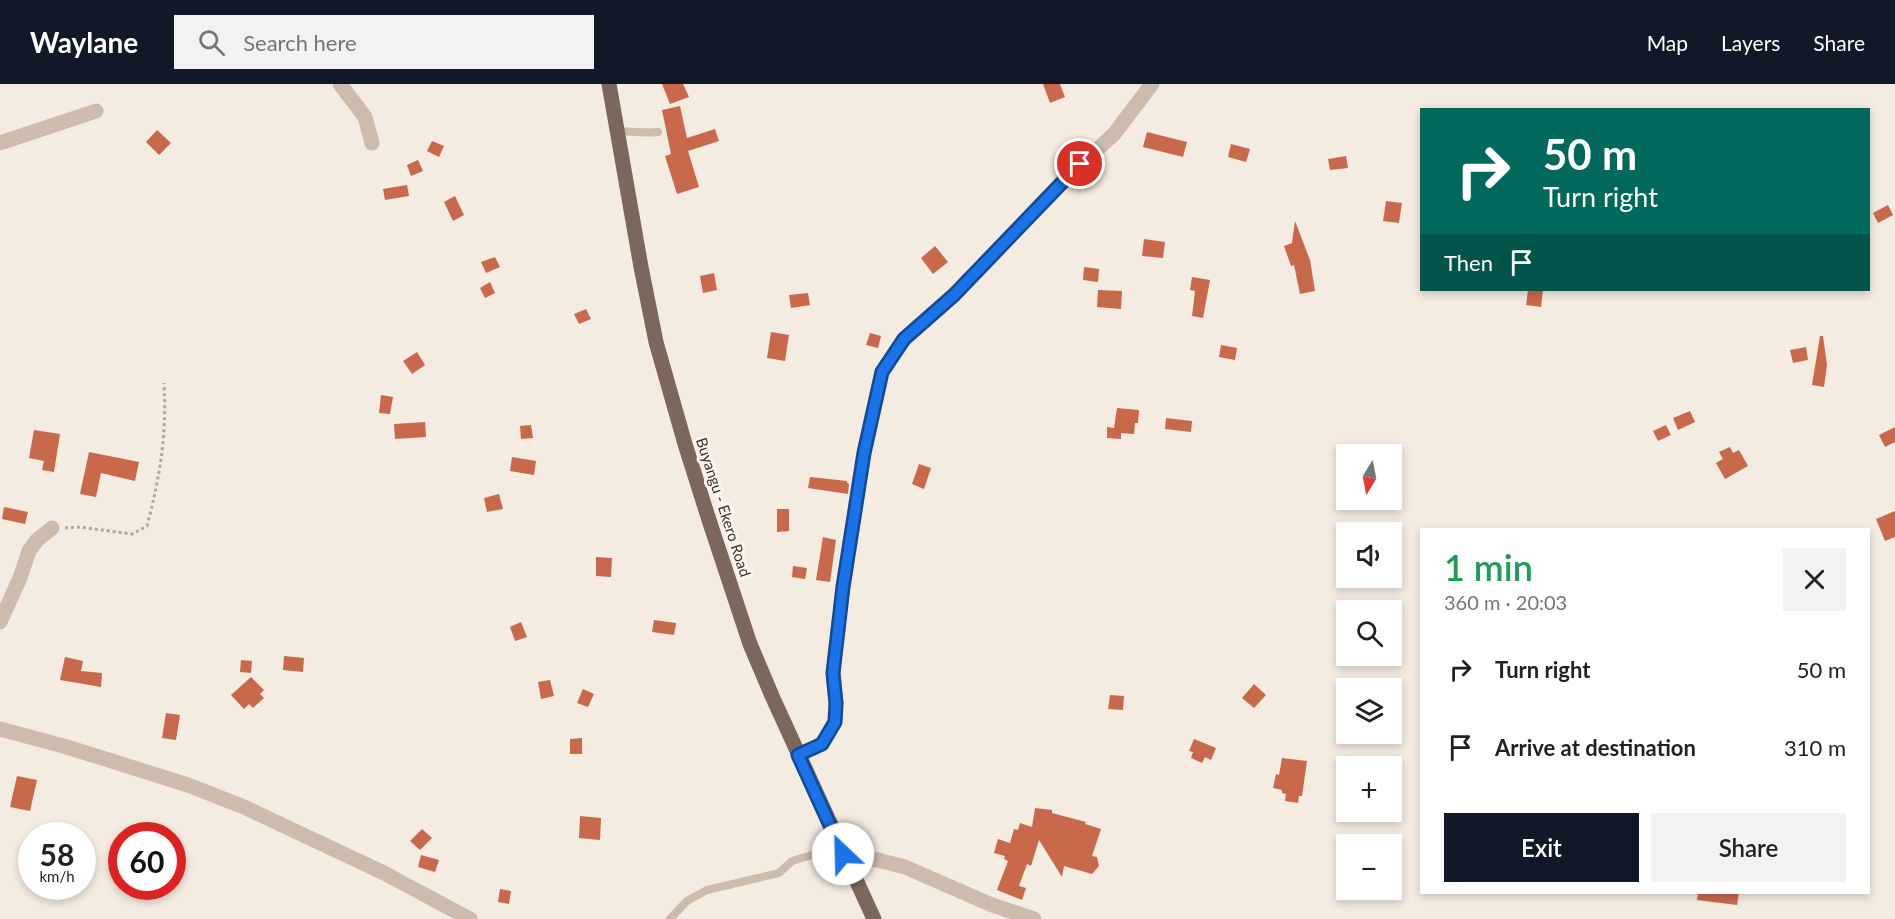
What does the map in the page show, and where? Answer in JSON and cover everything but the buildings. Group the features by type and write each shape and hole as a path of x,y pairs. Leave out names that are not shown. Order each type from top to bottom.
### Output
{"main road":[{"name":"Buyangu - Ekero Road","path":"609,84 656,342 685,444 750,644 798,755 874,919"}],"street":[{"path":"340,84 365,117 372,143"},
{"path":"798,755 822,744 835,722 833,673 843,587 864,453 882,372 904,339 954,295 1066,177 1114,134 1152,84"},
{"path":"0,143 96,111"},
{"path":"0,622 20,578 29,551 37,540 52,528"},
{"path":"0,729 67,747 188,785 244,807 384,873 470,919"},
{"path":"846,859 878,860 905,867 992,905 1034,919"}],"lane":[{"path":"617,132 645,134 658,132"},
{"path":"670,919 687,901 707,890 779,873 792,861 812,855 846,859"}],"path":[{"path":"52,528 80,527 132,534 147,526 164,436 166,415 164,383"}],"route":[{"path":"843,854 798,755 822,744 835,722 833,673 843,587 864,453 882,372 904,339 954,295 1080,164"}]}
